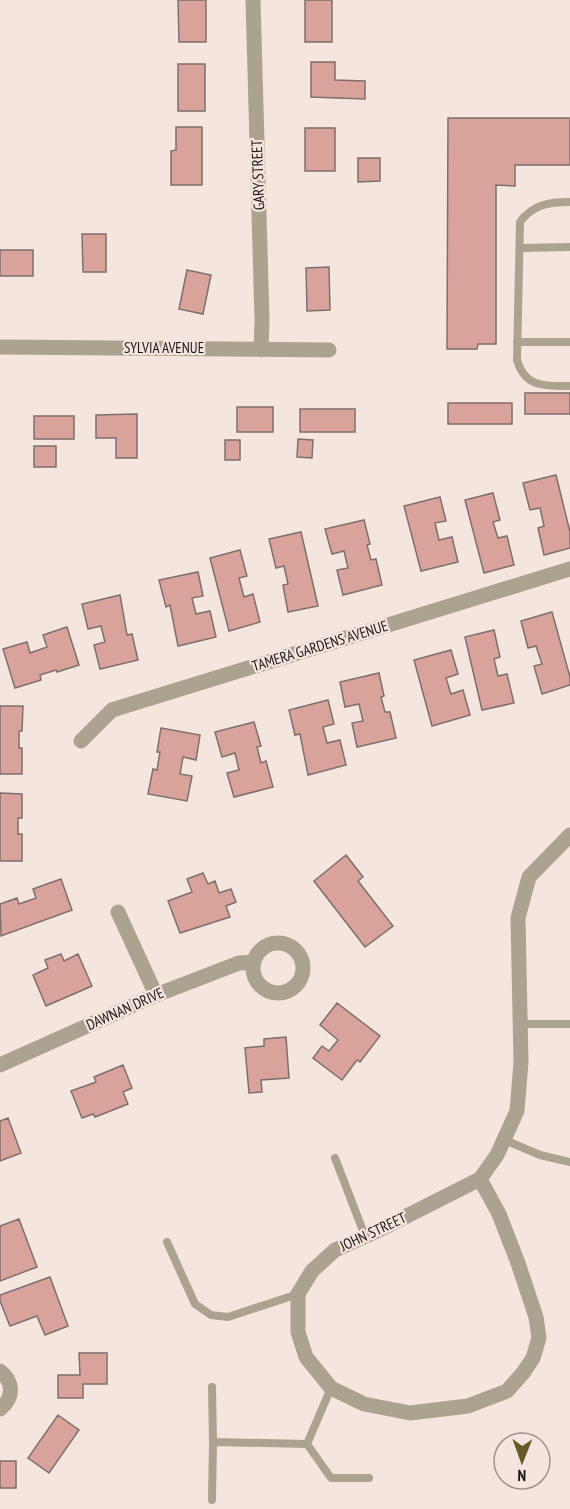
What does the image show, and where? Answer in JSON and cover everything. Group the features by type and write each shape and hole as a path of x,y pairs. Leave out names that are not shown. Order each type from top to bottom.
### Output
{"street":[{"name":"GARY STREET","path":"253,0 261,350"},
{"name":"SYLVIA AVENUE","path":"0,347 329,350"},
{"name":"TAMERA GARDENS AVENUE","path":"81,741 112,710 570,569"},
{"name":"JOHN STREET","path":"298,1294 312,1271 335,1250 480,1179 497,1155 517,1111 521,1062 518,918 529,877 570,835"},
{"path":"118,912 156,995"},
{"name":"DAWNAN DRIVE","path":"0,1065 156,995 239,963 254,962"},
{"path":"298,1294 298,1332 306,1357 331,1388 364,1404 410,1413 468,1406 507,1391 533,1358 539,1338 536,1317 518,1263 499,1214 480,1179"},
{"path":"0,1371 11,1385 11,1394 8,1402 0,1409"}],"lane":[{"path":"570,202 540,205 527,212 520,222 517,342 517,360 520,371 529,380 543,386 570,386"},
{"path":"520,248 570,248"},
{"path":"517,342 570,342"},
{"path":"520,1024 570,1024"},
{"path":"505,1140 540,1155 570,1162"},
{"path":"335,1158 365,1236"},
{"path":"167,1242 195,1304 211,1316 228,1317 298,1294"},
{"path":"212,1387 212,1500"},
{"path":"307,1444 331,1388"},
{"path":"213,1442 307,1444"},
{"path":"307,1444 331,1478 369,1478"}],"building":[{"path":"178,0 206,0 206,42 179,42"},
{"path":"305,0 332,0 332,42 305,42"},
{"path":"311,62 335,62 335,80 365,81 365,99 311,97"},
{"path":"178,64 205,64 205,111 178,111"},
{"path":"448,118 570,118 570,165 515,165 515,186 496,185 496,344 478,344 477,349 447,349"},
{"path":"176,127 202,127 202,185 171,185 171,151 176,150"},
{"path":"305,128 335,128 335,171 305,171"},
{"path":"358,158 380,158 380,181 358,182"},
{"path":"82,234 106,234 106,272 83,272"},
{"path":"0,250 33,250 33,276 0,276"},
{"path":"329,267 330,310 307,311 306,268"},
{"path":"187,270 211,275 203,314 179,309"},
{"path":"525,393 570,393 570,414 525,414"},
{"path":"448,403 512,403 512,424 448,424"},
{"path":"237,407 273,407 273,432 237,432"},
{"path":"300,409 355,409 355,432 300,432"},
{"path":"137,414 137,458 116,458 116,438 96,438 96,415"},
{"path":"34,416 74,416 74,439 34,439"},
{"path":"298,439 313,440 312,458 297,457"},
{"path":"225,440 240,440 240,460 225,460"},
{"path":"34,446 56,446 56,467 34,467"},
{"path":"556,475 570,532 570,548 544,555 538,528 544,526 540,508 530,510 523,483"},
{"path":"493,493 500,520 493,522 498,538 507,536 514,565 484,573 465,500"},
{"path":"440,497 446,521 435,523 439,540 452,537 458,562 421,571 404,506"},
{"path":"364,520 371,560 376,559 382,585 343,595 337,570 348,568 344,551 332,554 325,529"},
{"path":"301,532 318,606 288,612 283,585 288,584 284,566 276,568 269,539"},
{"path":"240,550 247,576 239,578 244,597 253,594 260,622 229,631 210,558"},
{"path":"198,572 203,596 192,598 196,614 210,611 216,637 178,646 170,605 166,607 159,580"},
{"path":"120,595 127,635 132,634 138,660 100,669 94,645 105,642 101,626 88,629 82,604"},
{"path":"552,612 570,677 570,685 542,694 534,666 542,664 536,646 528,648 521,621"},
{"path":"67,627 79,665 40,675 41,680 15,688 3,649 27,642 30,653 47,647 43,635"},
{"path":"494,630 500,657 494,659 498,676 507,674 514,703 482,710 465,637"},
{"path":"451,650 458,674 446,678 451,694 463,690 470,715 432,726 414,660"},
{"path":"379,673 384,696 381,697 385,712 390,712 396,738 357,747 352,723 363,721 359,704 345,707 340,682"},
{"path":"328,700 334,724 323,727 327,743 340,740 346,765 308,775 300,734 295,735 289,710"},
{"path":"0,706 23,706 22,731 19,731 19,748 22,748 22,774 0,774"},
{"path":"254,722 261,746 257,747 261,763 266,761 273,787 234,797 227,773 239,770 235,753 222,757 215,732"},
{"path":"161,728 200,735 196,760 183,757 180,774 192,776 187,801 148,794 153,769 157,770"},
{"path":"0,793 22,794 22,818 18,818 18,834 22,834 22,861 0,861"},
{"path":"346,855 363,877 358,881 393,926 365,947 314,881"},
{"path":"203,873 208,884 215,881 219,893 231,889 236,902 226,906 230,917 180,933 168,901 192,892 187,879"},
{"path":"61,879 72,910 1,936 0,904 17,898 19,904 36,898 33,889"},
{"path":"61,954 64,961 78,954 92,986 46,1006 33,975 48,968 45,960"},
{"path":"337,1003 380,1036 360,1062 357,1060 342,1080 313,1058 322,1046 329,1051 338,1040 320,1025"},
{"path":"286,1037 289,1078 261,1080 262,1092 249,1093 245,1048 264,1046 264,1039"},
{"path":"123,1065 132,1088 123,1092 128,1104 95,1117 93,1114 82,1118 71,1091 96,1082 94,1077"},
{"path":"8,1118 21,1153 0,1161 0,1121"},
{"path":"19,1219 37,1267 0,1281 0,1226"},
{"path":"50,1277 68,1326 45,1335 37,1316 10,1326 0,1301 0,1295"},
{"path":"79,1353 107,1353 107,1384 83,1384 83,1398 58,1398 58,1375 80,1375"},
{"path":"58,1415 79,1430 49,1473 28,1458"},
{"path":"0,1461 16,1461 16,1488 0,1488"}]}
